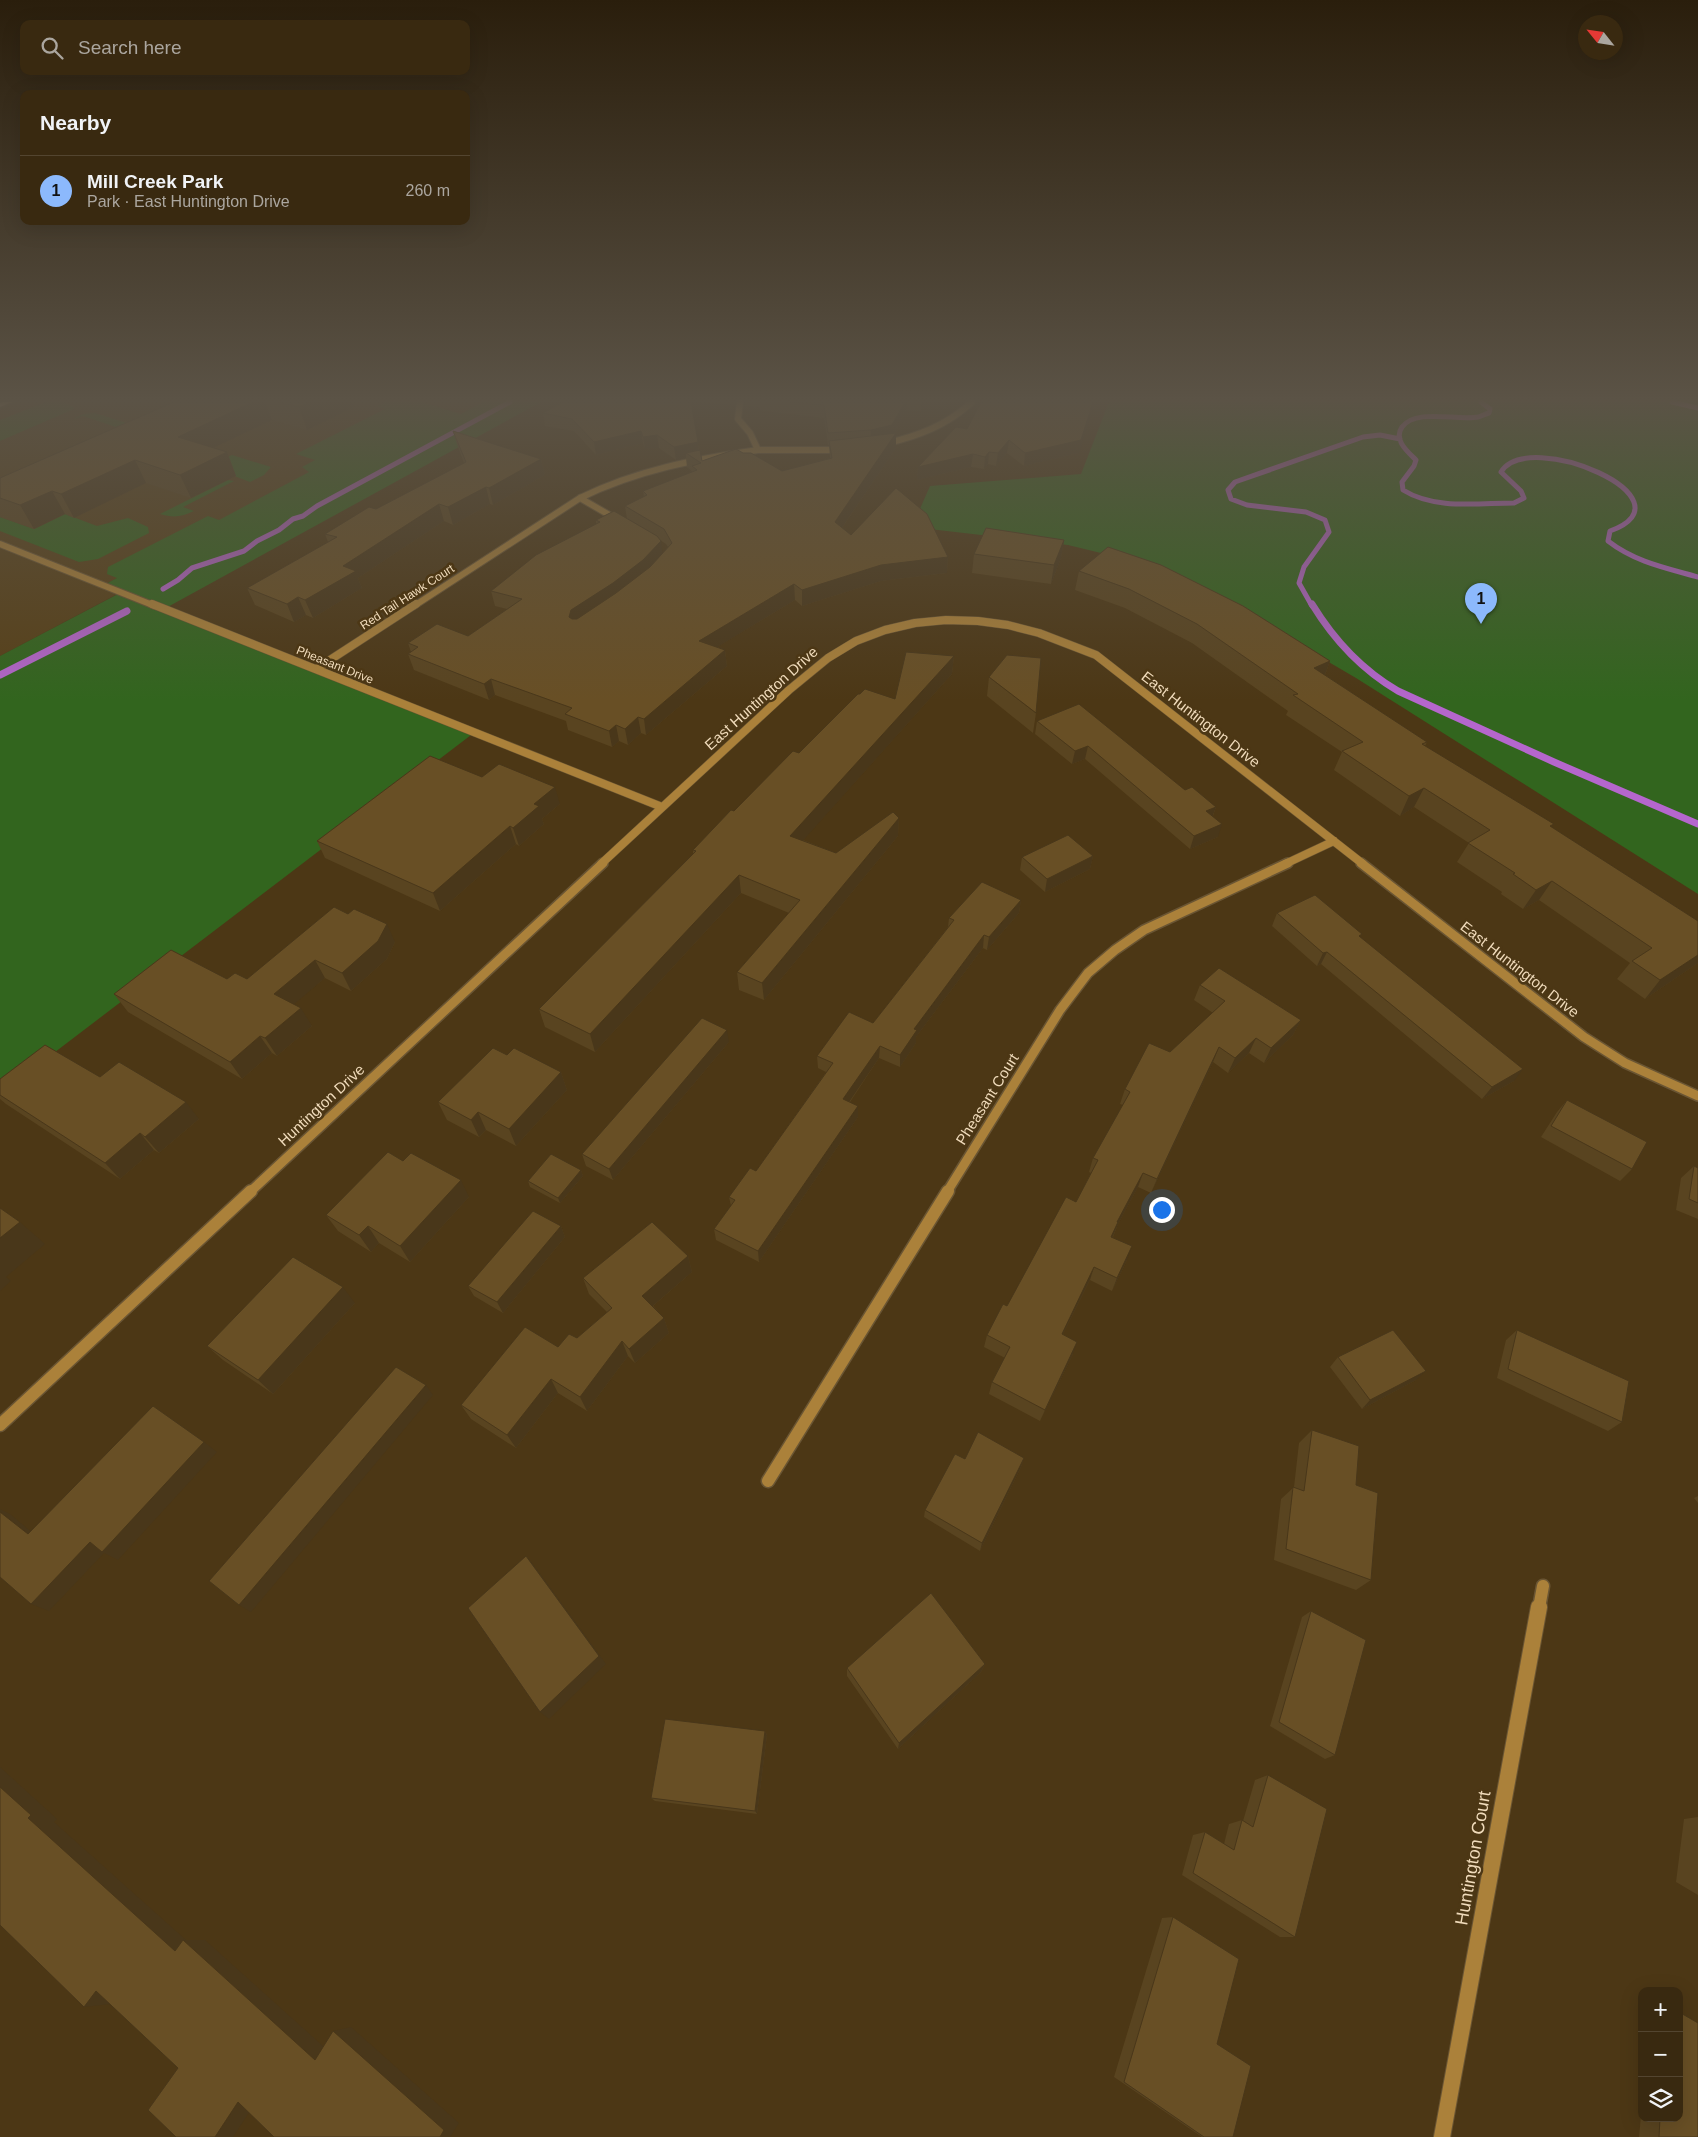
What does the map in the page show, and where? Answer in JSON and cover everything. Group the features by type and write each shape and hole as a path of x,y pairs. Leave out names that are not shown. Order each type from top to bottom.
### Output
{"street":[{"name":"Red Tail Hawk Court","path":"316,669 574,502"},
{"path":"586,502 622,523"},
{"name":"Pheasant Drive","path":"0,544 662,807"},
{"name":"East Huntington Drive","path":"662,807 832,654 868,636 901,627 946,621 988,622 1021,627 1056,636 1096,655 1584,1037 1625,1063 1698,1096"},
{"name":"Huntington Drive","path":"0,1425 662,807"},
{"name":"Pheasant Court","path":"768,1481 1040,1041 1073,991 1091,970 1118,947 1144,930 1334,841"},
{"name":"Huntington Court","path":"1442,2137 1543,1586"}],"shaded area":[{"path":"0,502 262,502 104,585 121,592 0,656"}],"green space":[{"path":"185,502 193,502 183,507 194,511 185,515 169,516 160,514"},
{"path":"253,502 359,502 164,609 475,732 0,1094 0,656 120,593 104,585 117,578 107,574 108,567 208,516 219,520"},
{"path":"923,502 1698,502 1698,894 1356,678 1171,570 1068,545 912,527"},
{"path":"65,514 97,526 128,518 148,527 149,533 98,559 79,562 0,531 0,517 34,529"}],"building":[{"path":"11,502 27,502 20,505"},
{"path":"390,502 458,502 448,507 439,504 343,566 356,571 305,600 298,597 287,604 247,588 337,537 325,534 369,507 376,509"},
{"path":"634,502 849,502 835,522 851,535 883,502 912,502 927,514 948,557 881,565 802,590 794,584 699,641 725,650 644,719 638,717 625,729 616,725 609,731 565,714 572,708 491,679 484,684 408,654 418,647 408,643 437,624 468,636 522,599 491,591 536,555 600,522 596,520 614,511 657,536 661,541 643,560 613,583 571,610 569,617 577,619 616,593 650,567 672,543 664,529 625,506"},
{"path":"986,528 1064,540 1054,565 974,554"},
{"path":"1108,547 1161,565 1243,606 1330,661 1314,668 1427,742 1422,744 1554,824 1550,826 1698,921 1698,955 1660,980 1632,961 1652,948 1552,881 1536,890 1513,874 1515,873 1468,843 1490,830 1424,788 1409,796 1342,751 1363,742 1293,695 1298,694 1197,624 1129,589 1079,571"},
{"path":"906,652 954,656 790,836 836,853 893,812 899,818 762,983 737,972 800,900 739,875 590,1034 539,1009 696,851 693,850 731,810 734,811 793,751 799,753 858,694 865,689 895,699"},
{"path":"1007,655 1041,658 1036,713 989,677"},
{"path":"1079,704 1185,790 1192,787 1216,807 1206,811 1222,824 1194,836 1088,746 1075,751 1037,721"},
{"path":"430,756 482,777 499,764 555,787 534,804 539,806 513,828 510,826 433,893 317,841"},
{"path":"1068,835 1093,856 1047,879 1022,857"},
{"path":"982,882 1021,900 989,937 984,935 914,1029 917,1030 900,1055 880,1046 843,1099 858,1106 758,1251 714,1229 735,1200 729,1197 750,1168 756,1171 833,1063 817,1056 849,1012 873,1023 954,920 949,918"},
{"path":"1315,895 1362,934 1359,936 1523,1069 1492,1087 1327,952 1323,953 1277,913"},
{"path":"334,907 348,914 354,909 387,924 378,941 342,973 315,960 274,994 301,1008 265,1038 260,1036 230,1062 114,994 171,950 227,979 235,973 247,979"},
{"path":"1219,968 1301,1020 1271,1048 1256,1038 1235,1058 1219,1047 1157,1179 1143,1173 1117,1222 1111,1237 1132,1246 1117,1278 1094,1267 1062,1334 1077,1342 1045,1410 992,1382 1010,1347 987,1335 1003,1304 1007,1306 1066,1197 1076,1202 1098,1160 1093,1158 1130,1092 1125,1089 1149,1043 1170,1052 1225,1001 1200,985"},
{"path":"702,1018 727,1030 609,1169 582,1154"},
{"path":"45,1045 100,1077 119,1062 186,1102 145,1137 140,1133 105,1163 0,1095 0,1079"},
{"path":"493,1048 507,1055 514,1048 561,1072 509,1129 478,1112 471,1120 438,1102"},
{"path":"1567,1100 1647,1142 1632,1169 1551,1126"},
{"path":"388,1152 403,1161 411,1153 461,1180 400,1246 368,1226 359,1235 326,1215"},
{"path":"551,1154 581,1170 558,1198 528,1181"},
{"path":"1694,1166 1698,1168 1698,1203 1689,1199"},
{"path":"0,1208 20,1222 0,1238"},
{"path":"533,1211 561,1226 497,1302 468,1286"},
{"path":"652,1222 688,1256 642,1296 664,1318 629,1349 622,1341 580,1397 551,1379 507,1435 461,1405 525,1327 558,1347 569,1334 577,1338 612,1308 583,1278"},
{"path":"293,1257 343,1287 258,1380 207,1346"},
{"path":"1393,1330 1426,1371 1370,1400 1338,1357"},
{"path":"1517,1330 1629,1381 1622,1422 1508,1369"},
{"path":"396,1367 426,1385 239,1605 209,1581"},
{"path":"153,1406 204,1442 102,1552 90,1542 31,1604 0,1577 0,1512 28,1534"},
{"path":"1312,1430 1359,1446 1356,1485 1378,1493 1371,1580 1286,1549 1293,1487 1304,1491"},
{"path":"978,1432 1024,1458 982,1543 925,1510 955,1454 965,1459"},
{"path":"526,1556 599,1656 540,1712 468,1608"},
{"path":"931,1593 985,1664 899,1743 847,1668"},
{"path":"1311,1611 1366,1640 1335,1755 1279,1722"},
{"path":"665,1719 765,1731 755,1811 651,1798"},
{"path":"1268,1775 1327,1809 1295,1937 1193,1873 1205,1832 1234,1850 1242,1820 1253,1827"},
{"path":"0,1787 31,1815 28,1818 175,1951 183,1940 315,2060 333,2031 444,2130 440,2137 274,2137 238,2102 215,2137 176,2137 148,2110 178,2068 96,1991 84,2007 0,1925"},
{"path":"1173,1917 1239,1959 1217,2044 1251,2066 1233,2137 1204,2137 1124,2082"},
{"path":"1683,2014 1698,2023 1698,2137 1659,2137 1660,2122 1683,2122"}],"waterway":[{"path":"163,589 178,580 192,568 244,551 257,541 279,530 293,519 303,516 325,502"},
{"path":"1238,502 1247,505 1306,512 1325,520 1329,532 1304,567 1299,583 1312,606"},
{"path":"1437,502 1457,504 1517,502"},
{"path":"1634,502 1632,517 1610,531 1608,541 1640,559 1698,577"},
{"path":"1312,604 1339,642 1372,674 1398,691 1554,762 1698,824"},
{"path":"0,675 127,611"}],"place":[{"name":"Mill Creek Park","path":"1481,624"}]}
